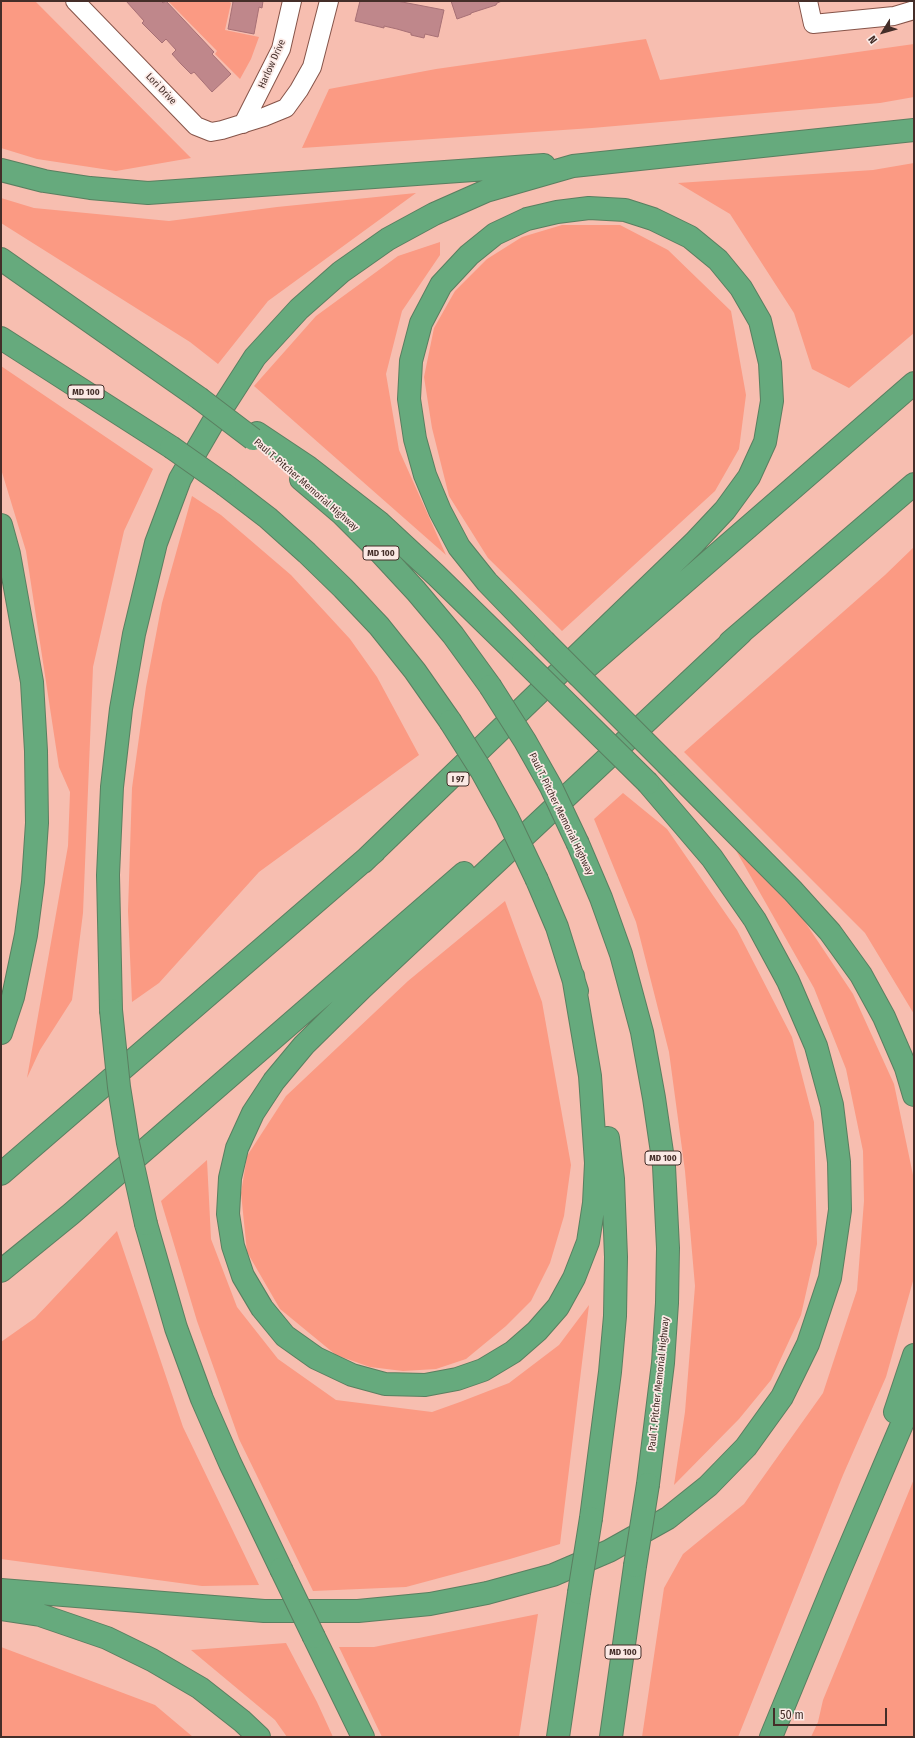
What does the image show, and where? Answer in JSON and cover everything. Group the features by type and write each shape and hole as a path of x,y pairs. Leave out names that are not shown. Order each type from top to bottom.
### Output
{"highway":[{"path":"363,1737 230,1463 202,1399 176,1328 146,1224 128,1143 120,1094 111,1010 108,875 112,788 121,709 134,634 156,543 180,479 216,418 255,357 299,309 341,272 388,239 434,214 486,191 572,166 914,130"},
{"path":"1,170 59,184 148,193 657,156"},
{"path":"363,862 694,543 725,510 749,477 765,442 772,401 770,363 760,321 741,288 718,260 690,237 653,219 625,210 589,208 557,212 527,219 495,234 469,255 441,285 421,323 411,361 409,399 415,439 425,475 440,511 459,547 487,582 544,641 668,765 793,891 830,932 861,975 884,1017 906,1068 914,1095"},
{"path":"1,259 198,398 255,436 308,467 380,523 436,575 648,783 712,858 754,920 788,981 816,1046 832,1105 839,1162 840,1210 830,1278 808,1344 782,1397 746,1447 708,1486 668,1518 609,1551 553,1575 487,1594 430,1604 358,1611 264,1611 1,1590"},
{"name":"MD 100","path":"1,338 171,447 225,485 268,518 343,588 378,626 415,671 450,721 481,770 507,817 537,880 557,927 595,1052 613,1179 616,1257 616,1316 611,1365 591,1518 558,1737"},
{"name":"I 97","path":"1,1174 363,862 914,383"},
{"name":"Paul T. Pitcher Memorial Highway","path":"255,436 341,513 378,550 453,634 490,686 525,741 551,787 578,844 601,898 621,954 642,1032 654,1098 664,1166 668,1248 667,1303 663,1363 648,1484 611,1737"},
{"path":"1,1271 70,1214 914,484"},
{"path":"1,525 10,561 32,682 36,751 37,823 26,935 14,997 1,1033"},
{"path":"573,976 590,1076 596,1163 594,1203 588,1242 574,1278 558,1307 537,1331 513,1352 483,1370 457,1379 424,1385 385,1384 352,1375 316,1358 285,1336 262,1308 244,1276 233,1246 228,1214 230,1178 237,1148 254,1113 274,1081 304,1045 358,993 741,633"},
{"path":"836,1579 914,1355"},
{"path":"771,1737 914,1396"},
{"path":"1,1609 40,1615 107,1638 152,1660 200,1688 242,1721 259,1737"}],"street":[{"name":"Lori Drive","path":"75,1 196,126 211,132 243,124 286,108 299,90 312,67 328,1"},
{"name":"Harlow Drive","path":"243,124 281,49 292,1"},
{"path":"808,1 813,24 894,16 914,10"}],"shaded area":[{"path":"1,1 35,1 191,158 116,171 37,159 1,148"},
{"path":"168,1 228,1 231,3 225,30 259,37 251,59 240,79 215,54 217,51"},
{"path":"646,39 660,80 914,44 914,97 880,103 592,128 302,148 329,89 436,69"},
{"path":"914,163 914,333 849,388 812,369 794,313 730,214 678,183 873,170"},
{"path":"416,193 268,301 218,364 190,342 1,223 1,198 34,208 169,221 277,207"},
{"path":"562,225 620,225 668,250 731,311 746,395 739,449 715,491 562,631 488,558 449,496 432,428 424,377 434,328 455,291 487,259 522,237"},
{"path":"440,242 440,255 402,311 386,374 399,450 446,555 254,386 316,316 398,256"},
{"path":"1,366 153,469 124,531 93,667 83,913 72,1000 40,1050 27,1078 68,846 70,792 59,767 26,551 1,469"},
{"path":"192,496 221,515 291,575 350,639 377,677 419,755 259,872 159,983 132,1002 128,911 132,788 146,687 162,603"},
{"path":"914,547 914,1014 865,933 684,752 885,575"},
{"path":"623,793 667,829 737,930 792,1037 814,1122 817,1244 801,1315 771,1380 739,1419 674,1485 685,1412 695,1286 685,1171 669,1052 636,922 594,819"},
{"path":"734,847 803,919 853,994 894,1084 913,1175 913,1281 886,1377 843,1475 738,1737 642,1737 664,1588 683,1554 744,1504 823,1393 857,1290 864,1201 863,1151 846,1069 814,988"},
{"path":"505,901 542,1002 571,1165 564,1216 550,1263 531,1301 506,1326 466,1359 436,1369 403,1371 370,1367 336,1355 280,1309 247,1252 241,1193 247,1156 286,1096 408,981"},
{"path":"207,1160 211,1239 237,1307 278,1359 336,1400 432,1412 460,1402 509,1383 559,1345 589,1305 560,1544 406,1587 313,1591 239,1439 197,1321 161,1201"},
{"path":"117,1231 183,1427 259,1585 202,1586 1,1559 1,1342 35,1318"},
{"path":"914,1479 914,1737 811,1737 818,1722 823,1700"},
{"path":"538,1614 519,1737 382,1737 339,1647 374,1647"},
{"path":"286,1643 317,1702 333,1737 287,1737 275,1720 191,1650"},
{"path":"1,1647 155,1705 193,1737 1,1737"}],"building":[{"path":"126,1 161,1 163,3 166,1 214,52 212,54 231,74 212,92 194,72 191,74 172,54 176,50 166,39 162,43 142,23 144,21"},
{"path":"230,1 263,1 262,8 259,7 254,34 228,29 233,2"},
{"path":"360,1 397,1 444,10 438,37 425,34 424,38 411,35 411,33 397,29 384,26 384,28 355,21"},
{"path":"451,1 502,1 496,5 457,19"}]}
